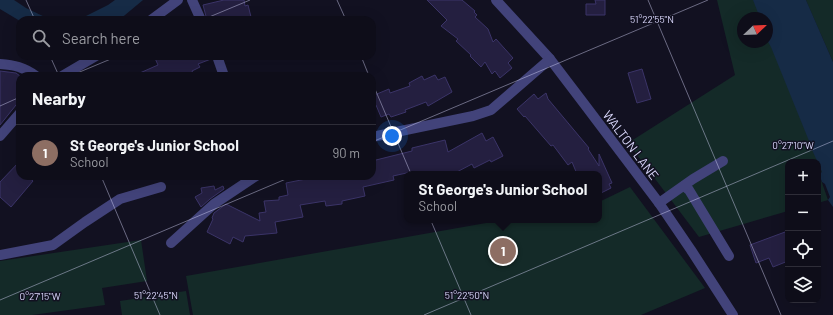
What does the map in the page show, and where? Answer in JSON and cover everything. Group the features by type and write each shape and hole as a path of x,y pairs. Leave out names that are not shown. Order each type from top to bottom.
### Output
{"street":[{"path":"156,16 178,0"},
{"path":"192,0 199,16"},
{"name":"WALTON LANE","path":"496,0 550,59 658,203 691,250 733,315"},
{"path":"376,136 473,116 491,110 550,59"},
{"path":"69,72 89,60"},
{"path":"218,60 223,72"},
{"path":"0,64 14,65 30,72"},
{"path":"0,136 16,118"},
{"path":"658,203 723,161"},
{"path":"171,243 214,204 250,180"},
{"path":"684,186 689,190 729,256"},
{"path":"0,254 53,245 120,199 161,187"}],"green space":[{"path":"717,0 756,0 759,12 737,12 737,48 773,48 817,159 785,159 785,212 699,237 628,143 735,75"},
{"path":"806,0 833,0 833,62 808,5"},
{"path":"821,180 828,200 821,202"},
{"path":"630,187 705,288 641,315 193,315 186,276 486,223 602,223 602,201"},
{"path":"141,240 147,281 102,288 105,305 32,315 0,315 0,261"},
{"path":"186,291 190,315 122,315 120,301"}],"water":[{"path":"0,0 14,0 43,16 16,16 16,19 0,9"},
{"path":"115,0 143,0 124,16 86,16"},
{"path":"753,0 806,0 833,62 833,207 828,200 830,197 825,184 821,179 821,159 816,159 809,143 806,143 809,141 771,48 773,48 773,12 758,12"}],"building":[{"path":"224,0 244,0 245,6 248,5 251,16 206,16 203,5"},
{"path":"427,0 462,0 475,11 474,12 477,15 475,17 488,29 493,42 496,39 513,58 508,63 512,68 500,78 495,71 492,74 485,62 481,67 456,41 458,39 441,26 447,20"},
{"path":"595,0 605,0 605,15 586,15 586,4 596,4"},
{"path":"156,60 208,60 198,64 200,67 192,72 142,72 158,65"},
{"path":"642,69 651,99 637,103 628,73"},
{"path":"0,71 16,73 16,105 0,125"},
{"path":"435,75 438,80 445,77 452,92 428,106 426,102 405,110 406,112 391,117 389,114 381,117 376,105 376,94 389,89 390,93 410,86 409,83 422,76 424,80"},
{"path":"546,93 548,99 589,148 588,149 599,166 599,154 612,183 609,184 611,188 602,192 602,171 576,171 572,162 568,165 553,145 551,146 517,109 534,94 538,99"},
{"path":"482,133 486,141 493,137 503,156 491,162 490,160 474,168 472,164 459,171 404,171 404,174 393,176 394,180 363,187 365,196 342,201 342,204 326,206 325,201 300,205 303,217 275,222 277,233 245,236 243,242 233,237 230,244 207,232 214,213 226,204 260,221 259,213 266,212 264,201 279,200 279,197 288,195 286,183 301,180 376,180 376,160 412,151 412,148 445,140 448,152"},
{"path":"16,165 16,180 33,181 11,207 0,197 0,182"},
{"path":"214,186 215,190 223,186 224,189 201,207 195,197 202,193 201,188"},
{"path":"785,232 785,262 773,267 769,258 756,263 750,245"}],"place":[{"name":"St George's Junior School","path":"503,251"}]}
